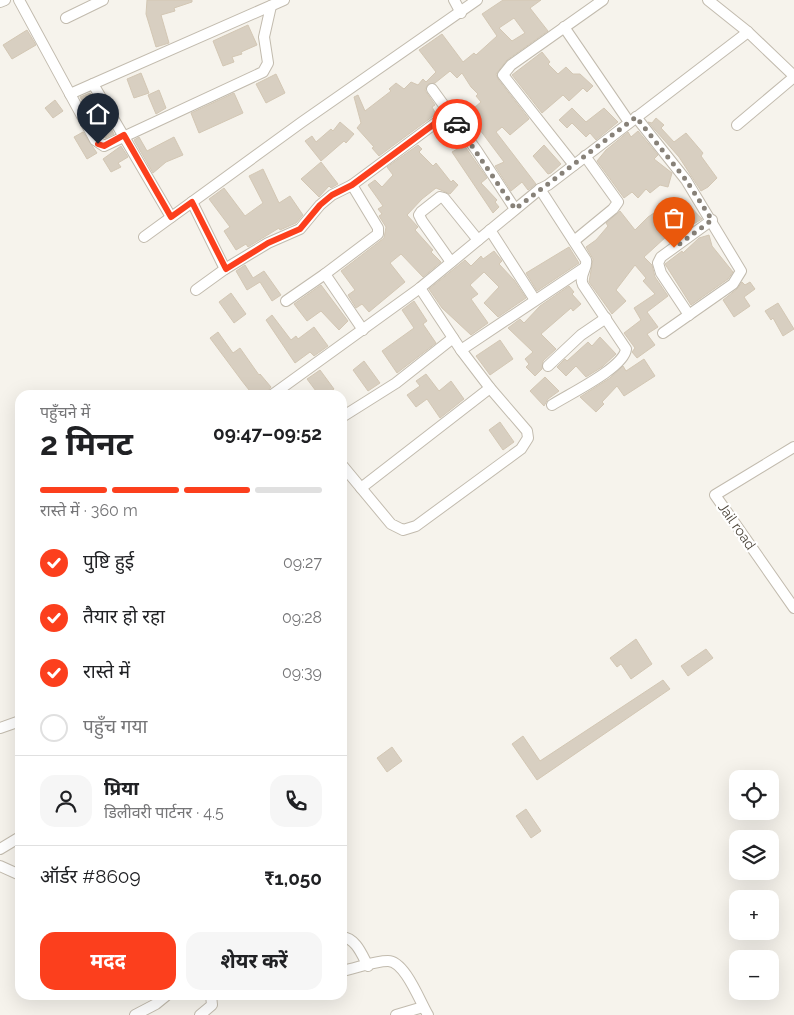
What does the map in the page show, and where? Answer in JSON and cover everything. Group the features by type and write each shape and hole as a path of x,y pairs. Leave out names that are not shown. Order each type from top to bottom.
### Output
{"street":[{"path":"0,2 5,0"},
{"path":"19,0 86,123 101,145 263,72 268,63 264,37 271,6"},
{"path":"66,18 103,0"},
{"path":"70,94 284,0"},
{"path":"454,0 460,13"},
{"path":"144,237 302,122 477,0"},
{"path":"574,165 503,75 511,66 603,0"},
{"path":"708,0 748,32 794,77 737,125"},
{"path":"564,27 632,120 686,180 712,220 741,271 733,284 663,333"},
{"path":"279,390 420,288 540,189 748,32"},
{"path":"94,84 171,217"},
{"path":"432,89 515,209"},
{"path":"86,123 109,111"},
{"path":"196,290 268,243 300,229 320,205 332,195 352,185 449,113"},
{"path":"574,241 613,209 618,202 586,156"},
{"path":"286,301 378,234 378,228 352,185"},
{"path":"540,189 586,260 581,282 624,344 624,356 604,373 552,405"},
{"path":"452,262 422,221 419,215 421,212 440,197 444,198 478,240"},
{"path":"192,202 226,269"},
{"path":"688,315 661,273 658,264 661,257 712,220"},
{"path":"490,230 535,300"},
{"path":"461,350 584,268"},
{"path":"325,274 363,330"},
{"path":"347,471 391,524 403,530 416,526 520,448 528,438 527,431 490,388 461,350 420,288"},
{"path":"548,366 580,335 606,318"},
{"path":"347,414 396,383 454,338"},
{"path":"361,488 490,388"},
{"name":"Jail road","path":"794,447 715,495 794,608"},
{"path":"0,728 15,723"},
{"path":"0,848 15,840"},
{"path":"0,866 15,873"},
{"path":"347,938 355,944 368,966"},
{"path":"347,971 389,961 397,963 406,973 426,1011 396,1015"},
{"path":"135,1015 155,1011 163,1000"},
{"path":"200,1015 212,1005 212,1000"}],"building":[{"path":"147,0 192,0 192,2 174,8 175,11 161,15 169,43 156,47 146,14"},
{"path":"503,0 541,0 530,8 548,31 507,60 496,74 529,119 510,135 502,127 496,132 536,184 528,190 522,182 511,191 495,166 504,162 477,126 471,132 462,118 481,102 476,96 478,94 462,73 457,78 450,71 435,83 428,84 425,90 435,105 432,107 436,114 379,156 372,148 374,147 357,128 361,123 354,97 358,95 365,111 391,91 389,89 396,83 404,89 411,82 418,85 423,79 426,82 436,72 419,50 442,34 463,62 474,53 476,55 497,36 482,14","holes":["514,18 525,33 512,41 499,28"]},
{"path":"248,25 257,45 241,52 242,54 232,57 234,62 223,66 213,41"},
{"path":"27,30 36,45 12,59 3,45"},
{"path":"542,52 550,62 548,64 558,74 566,67 573,74 580,74 593,86 587,92 583,88 569,101 563,95 542,113 512,75"},
{"path":"141,73 149,93 134,98 127,79"},
{"path":"276,74 285,93 266,103 256,84"},
{"path":"159,90 166,108 156,114 148,95"},
{"path":"90,93 99,108 89,114 80,97"},
{"path":"234,93 243,113 199,133 191,113"},
{"path":"55,100 63,111 53,118 45,108"},
{"path":"572,108 586,122 604,108 618,122 596,140 590,133 586,137 572,123 567,128 559,120"},
{"path":"656,118 664,125 661,128 674,142 686,133 703,153 701,156 717,178 708,187 701,191 679,157 648,122 652,123"},
{"path":"106,120 114,134 105,138 95,126"},
{"path":"340,122 354,134 346,143 344,141 321,161 305,141 312,136 316,142 331,129 333,131"},
{"path":"638,131 658,155 654,159 672,173 668,187 660,185 650,193 646,189 638,198 632,192 624,198 597,161 606,150 628,132 631,137"},
{"path":"83,132 97,153 87,159 74,137"},
{"path":"139,137 147,151 174,137 183,155 166,162 153,173 134,140"},
{"path":"418,145 422,149 419,152 433,166 436,163 451,182 453,180 458,185 450,194 436,188 407,215 418,227 415,230 441,262 423,277 401,254 390,263 405,282 369,312 362,304 356,308 348,295 355,290 341,271 384,238 386,227 379,216 382,214 378,209 383,206 368,185 375,180 382,187 393,175 387,167"},
{"path":"464,145 487,178 481,183 497,200 495,202 499,207 493,213 452,152"},
{"path":"544,145 561,164 548,174 533,156"},
{"path":"121,146 128,157 118,163 121,167 111,172 103,159"},
{"path":"321,162 338,184 331,188 329,186 319,197 301,179"},
{"path":"263,169 279,203 290,196 303,215 296,223 280,230 279,228 248,247 246,244 236,250 224,231 230,227 209,199 224,188 245,216 263,203 249,176"},
{"path":"686,202 702,219 670,238 667,236 644,257 652,265 655,277 668,296 647,312 658,327 647,334 655,345 637,358 632,352 635,348 624,333 641,320 634,308 655,294 643,281 646,278 635,265 616,290 626,301 612,314 589,282 593,259 586,247 596,240 608,226 606,223 620,211 635,230 648,217 660,209 666,216 679,209"},
{"path":"709,235 712,246 733,272 728,279 691,305 665,264 682,251 683,253 699,238"},
{"path":"569,247 579,263 537,291 526,273"},
{"path":"494,251 502,261 499,264 514,280 526,298 498,317 484,303 499,287 484,272 470,285 478,294 471,299 488,323 471,335 442,308 429,289 465,260 471,266 481,256 483,259"},
{"path":"245,265 253,278 264,271 281,295 272,301 260,282 247,290 236,271"},
{"path":"742,282 745,285 750,282 755,289 744,297 750,306 734,317 723,300 737,289"},
{"path":"321,285 348,321 339,330 321,311 307,321 294,304"},
{"path":"569,286 574,292 572,294 581,304 573,311 571,308 541,334 556,349 543,361 542,369 535,376 526,367 529,364 525,359 533,352 508,328 520,319 524,323 540,306"},
{"path":"231,293 246,314 234,323 219,302"},
{"path":"414,301 427,321 423,324 436,343 397,373 382,351 414,328 402,310"},
{"path":"778,303 794,329 783,336 773,318 771,320 765,311"},
{"path":"272,315 291,340 296,336 298,339 314,327 328,346 314,356 310,352 295,363 266,320"},
{"path":"218,332 233,353 240,348 259,375 271,387 269,390 249,390 210,338"},
{"path":"600,337 616,354 602,367 586,377 576,366 566,376 557,367 565,359 567,361 588,342 592,346"},
{"path":"500,340 513,359 490,375 476,356"},
{"path":"644,359 655,376 624,396 617,386 602,402 604,404 596,412 580,397 610,378 623,366 626,371"},
{"path":"364,361 380,383 368,391 353,370"},
{"path":"320,370 334,389 315,390 307,379"},
{"path":"426,374 439,391 451,381 464,399 440,418 427,399 416,407 407,395 420,386 416,381"},
{"path":"545,377 559,391 548,399 544,406 530,391"},
{"path":"500,422 514,442 503,450 489,430"},
{"path":"636,639 652,664 631,679 621,664 617,667 610,658"},
{"path":"706,649 713,658 688,676 681,666"},
{"path":"663,680 670,689 537,780 512,744 523,736 540,761"},
{"path":"392,747 402,761 387,772 377,758"},
{"path":"526,809 541,831 531,838 516,816"}],"way so far":[{"path":"457,124 478,151 515,209 636,117 686,180 712,220 674,248"}],"route":[{"path":"98,144 104,146 124,135 171,217 192,202 226,269 268,243 306,225 320,205 332,195 352,185 449,113 457,124"}]}
